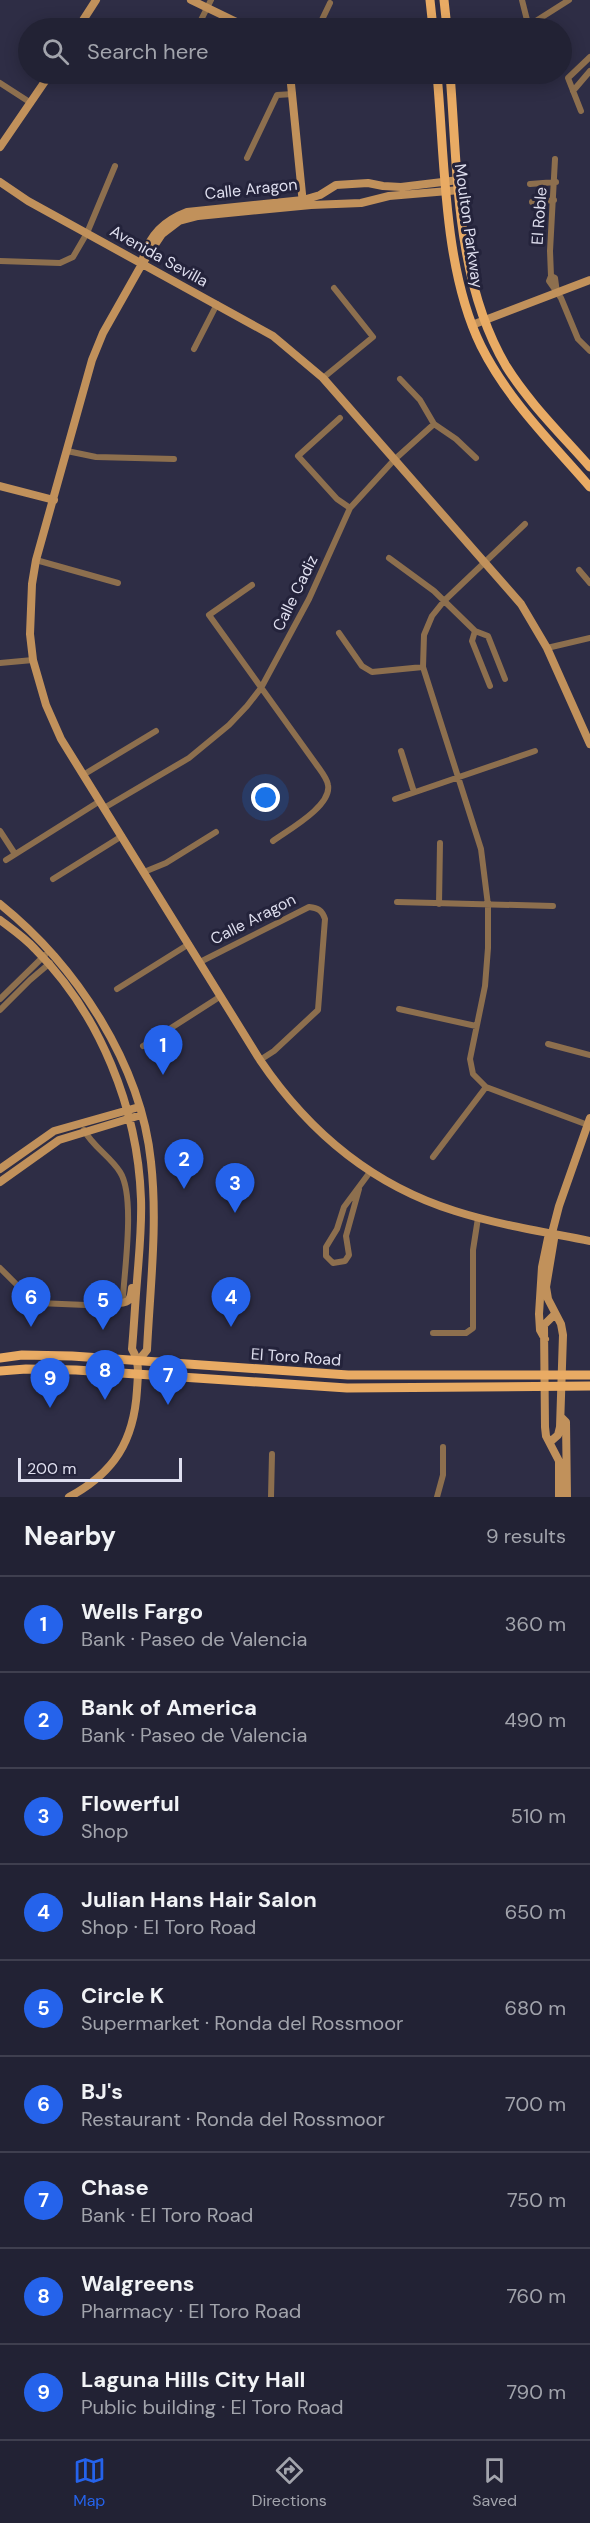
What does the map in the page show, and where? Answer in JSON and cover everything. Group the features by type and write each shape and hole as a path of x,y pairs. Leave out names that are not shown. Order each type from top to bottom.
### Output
{"main road":[{"path":"430,0 432,18"},
{"path":"444,0 446,18"},
{"name":"Moulton Parkway","path":"438,84 457,272 472,325 492,366 516,403 590,486"},
{"name":"Moulton Parkway","path":"451,84 468,266 485,321 517,383 590,467"},
{"name":"El Toro Road","path":"0,1358 51,1355 348,1375 562,1381 590,1386"},
{"name":"El Toro Road","path":"0,1371 58,1369 347,1388 545,1381"},
{"name":"El Toro Road","path":"562,1381 590,1375"}],"street":[{"path":"84,18 96,0"},
{"path":"191,0 209,4 232,18"},
{"path":"522,0 527,18"},
{"path":"542,18 568,0"},
{"path":"323,18 330,3"},
{"path":"202,18 209,4"},
{"path":"572,75 589,60"},
{"path":"573,91 590,71"},
{"path":"0,83 31,103"},
{"path":"0,147 43,84"},
{"path":"292,84 303,203"},
{"path":"570,84 581,111"},
{"path":"247,158 277,95 293,94"},
{"name":"El Roble","path":"555,159 556,182 550,251 551,276 555,278 557,293 578,339 590,351"},
{"name":"Avenida Sevilla","path":"0,261 60,263 73,257 87,233 115,166"},
{"name":"Avenida Sevilla","path":"0,182 28,201 273,336 322,378 521,604 547,648 590,744"},
{"path":"530,184 556,182"},
{"name":"Calle Aragon","path":"303,203 336,185 368,183 401,187 460,185"},
{"name":"Calle Aragon","path":"447,186 361,203 303,203 187,212 170,219 156,232 144,251 142,264 104,333 92,360 36,560 30,608 33,660 46,705 61,739 260,1060 288,1100 315,1128 370,1172 404,1192 478,1218 590,1241"},
{"path":"532,202 554,200"},
{"path":"472,325 590,280"},
{"path":"322,378 373,337 334,288"},
{"name":"Avenida Sevilla","path":"194,349 217,304"},
{"path":"400,379 420,400 434,424 456,439 476,458"},
{"path":"339,418 298,456 337,498 350,508"},
{"path":"394,459 434,424"},
{"path":"67,451 96,458 174,459"},
{"name":"Calle Cadiz","path":"102,804 189,758 209,743 247,706 261,688 309,599 350,508 394,459"},
{"path":"0,486 54,500"},
{"path":"525,524 444,601 432,616 424,635 423,667 481,849 488,905 485,986 470,1059 473,1074 486,1087 589,1121 559,1206 552,1233 548,1238 540,1278 539,1319 545,1343 552,1357 555,1359 562,1356"},
{"path":"389,558 434,591 475,631 488,636 506,680"},
{"path":"36,560 118,583"},
{"path":"579,570 590,583"},
{"path":"252,585 209,615 328,786 327,797 318,808 273,841"},
{"path":"475,631 472,641 490,686"},
{"path":"339,633 362,666 372,672 423,667"},
{"path":"547,648 590,638"},
{"path":"0,663 33,660"},
{"path":"83,775 156,731"},
{"path":"401,752 414,792"},
{"path":"395,799 535,752"},
{"path":"6,860 102,804"},
{"path":"0,831 15,854"},
{"path":"144,872 166,863 216,832"},
{"path":"52,879 122,836"},
{"path":"439,904 440,843"},
{"path":"397,902 554,906"},
{"path":"0,904 28,927 93,1026 114,1072 128,1114 138,1163 141,1200 132,1349 138,1361 138,1375 131,1426 120,1453 98,1479 69,1497"},
{"name":"Calle Aragon","path":"200,962 309,907 323,912 325,919 318,1011 274,1051 260,1060"},
{"path":"0,920 46,954"},
{"name":"Calle Aragon","path":"117,989 189,944"},
{"path":"0,999 46,954"},
{"path":"0,1010 52,961"},
{"path":"52,961 77,981 118,1052 140,1111 151,1161 154,1235 147,1350 138,1361"},
{"path":"143,1046 221,996"},
{"path":"399,1009 476,1026"},
{"path":"548,1044 590,1055"},
{"path":"433,1157 486,1087"},
{"path":"0,1169 48,1134 81,1122 140,1111"},
{"path":"0,1182 46,1147 59,1140 128,1114"},
{"path":"81,1122 89,1139 118,1169 126,1189 123,1296 117,1304"},
{"path":"358,1189 346,1236 350,1255 345,1261 333,1263 326,1256 326,1247 338,1229 349,1198 370,1172"},
{"path":"433,1333 466,1333 472,1328 473,1250 478,1218"},
{"path":"550,1442 558,1435 562,1400 561,1324 548,1299 546,1287 554,1240 552,1233"},
{"path":"0,1268 38,1303 124,1303 131,1298 134,1276 138,1271"},
{"path":"117,1304 135,1313"},
{"path":"555,1314 545,1323 545,1400 546,1436 559,1461 559,1497"},
{"path":"545,1400 562,1400"},
{"path":"561,1418 566,1422 567,1497"},
{"path":"437,1497 443,1475 443,1447"},
{"path":"271,1497 272,1454"}],"place":[{"name":"Wells Fargo","path":"163,1075"},
{"name":"Bank of America","path":"184,1189"},
{"name":"Flowerful","path":"235,1213"},
{"name":"BJ's","path":"31,1327"},
{"name":"Julian Hans Hair Salon","path":"231,1327"},
{"name":"Circle K","path":"103,1330"},
{"name":"Walgreens","path":"105,1400"},
{"name":"Chase","path":"168,1405"},
{"name":"Laguna Hills City Hall","path":"50,1408"}]}
